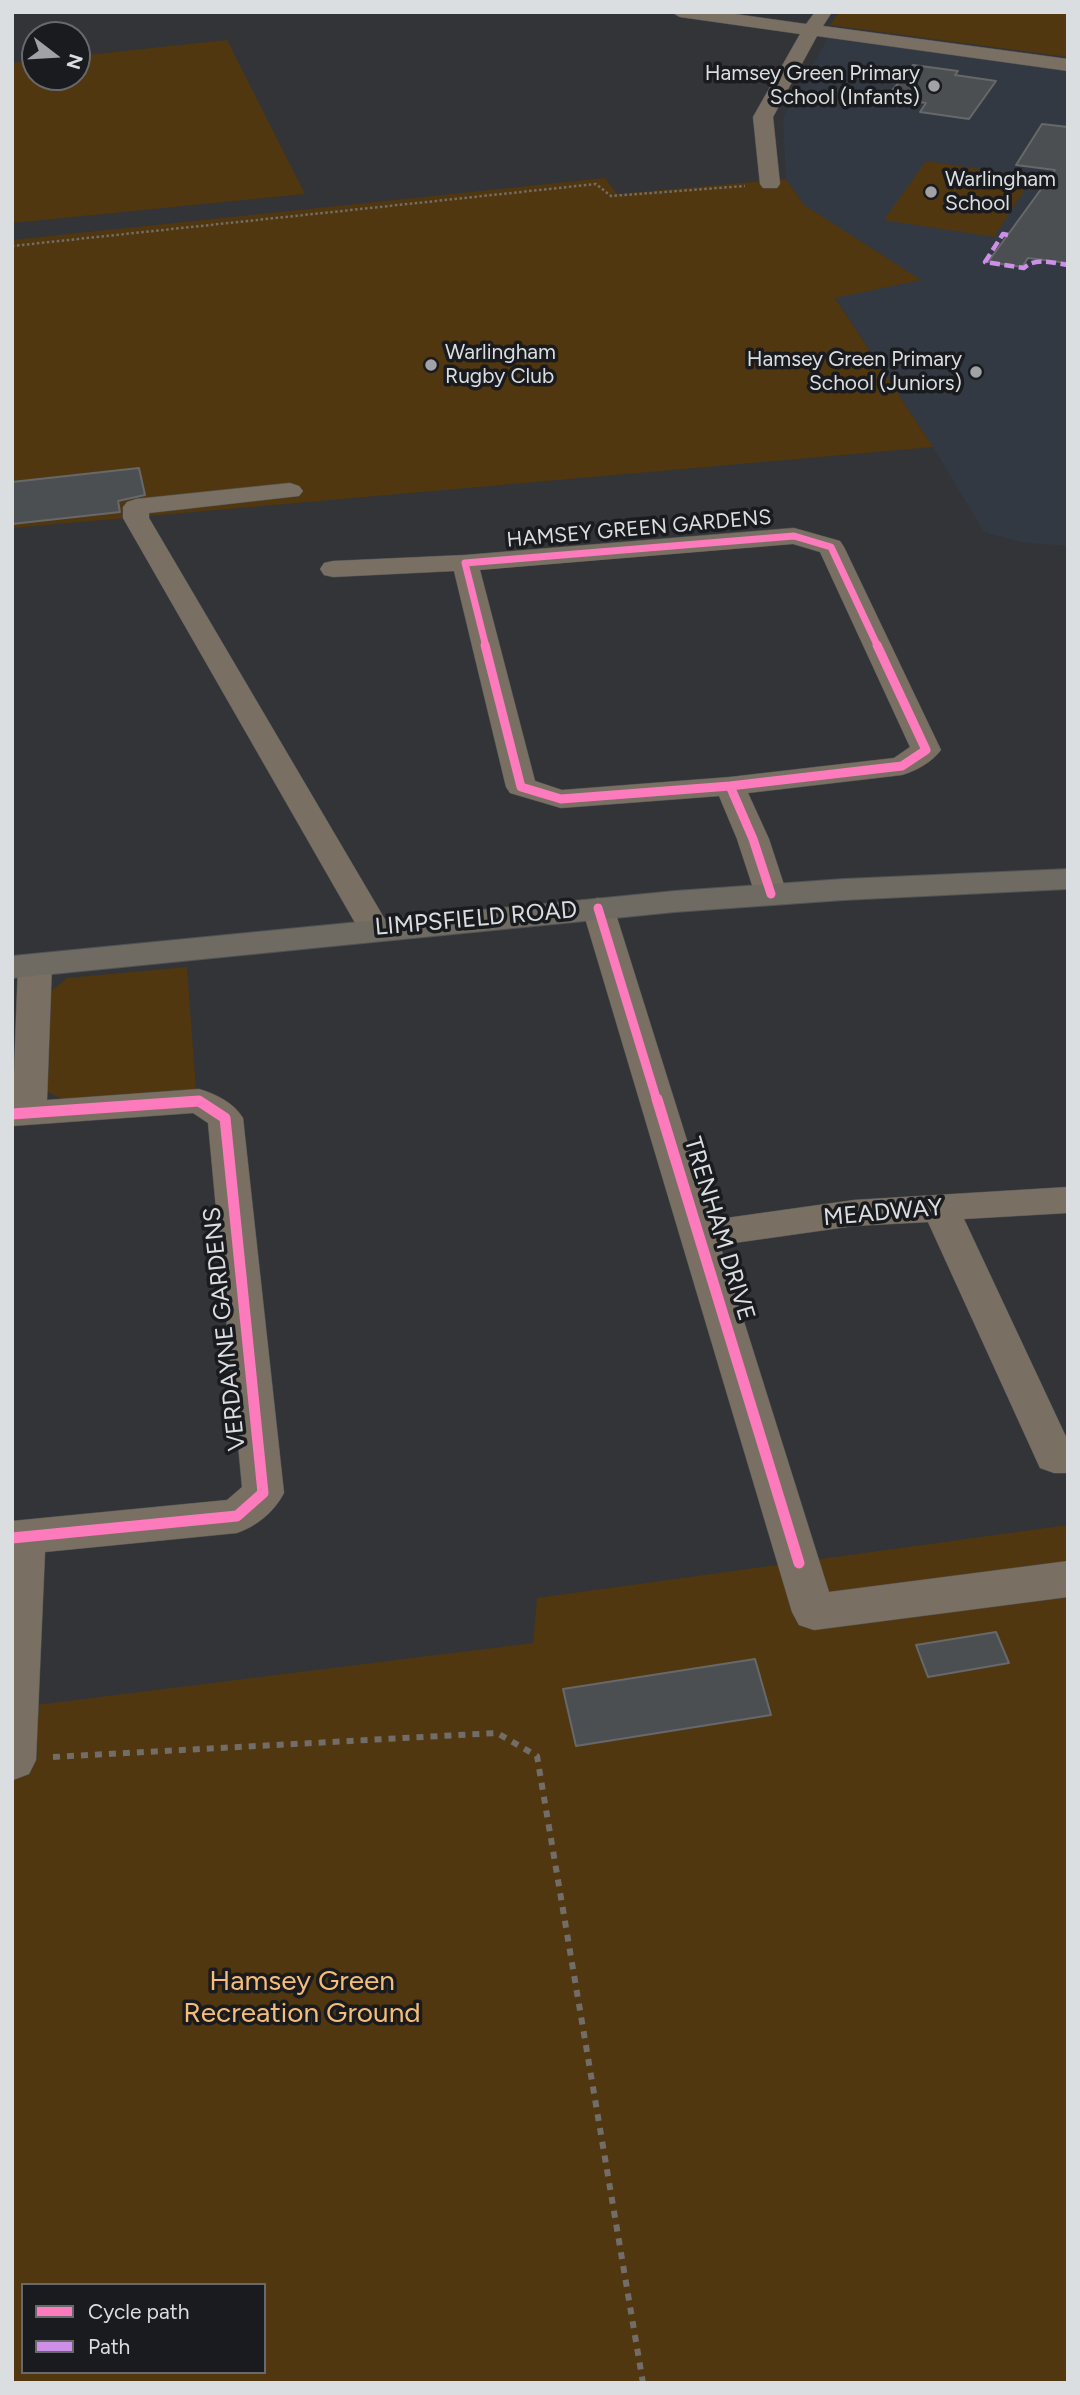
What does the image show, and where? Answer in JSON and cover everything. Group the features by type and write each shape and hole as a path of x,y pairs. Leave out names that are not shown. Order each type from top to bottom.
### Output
{"main road":[{"name":"LIMPSFIELD ROAD","path":"24,966 374,928 598,908 771,894 1068,878"}],"street":[{"path":"680,12 984,53 973,67 979,71 1009,76 1016,75 1026,59 1068,65"},
{"path":"770,184 763,117 811,30 825,12"},
{"path":"290,491 136,507 136,518 374,928"},
{"name":"HAMSEY GREEN GARDENS","path":"794,536 831,547 926,750 902,766 730,786 561,799 521,787 465,563 794,536"},
{"path":"333,569 465,563"},
{"path":"730,786 753,839 771,894"},
{"name":"TRENHAM DRIVE","path":"598,908 814,1612 1068,1580"},
{"name":"VERDAYNE GARDENS","path":"19,1537 237,1516 263,1493 225,1118 199,1101 21,1113 24,966"},
{"name":"MEADWAY","path":"699,1235 854,1213 1068,1200"},
{"path":"940,1207 1054,1457 1068,1457"},
{"path":"13,1760 19,1537"}],"path":[{"path":"12,246 596,184 611,197 770,184"},
{"path":"13,1760 497,1733 537,1756 643,2383"}],"shaded area":[{"path":"829,36 1068,70 1068,546 1021,542 984,532 933,447 835,297 920,280 804,205 786,179 783,118"}],"green space":[{"path":"839,12 1068,12 1068,57 830,25"},
{"path":"227,40 305,194 12,223 12,63 21,62 21,91 91,91 91,55"},
{"path":"926,161 1033,177 994,237 884,220"},
{"name":"Warlingham Rugby Club","path":"605,178 617,194 786,179 804,205 921,280 835,298 933,447 12,528 12,240"},
{"path":"187,967 196,1090 64,1100 44,1090 48,994 67,978"},
{"name":"Hamsey Green Recreation Ground","path":"1068,1525 1068,2383 12,2383 12,1708 533,1643 537,1598"}],"building":[{"path":"913,65 958,71 955,75 996,81 969,119 920,112 926,103 905,100 909,95 890,93"},
{"path":"1042,124 1068,127 1068,263 1028,258 1022,267 988,262 1055,170 1016,165"},
{"path":"139,468 145,495 118,501 120,512 12,524 12,482"},
{"path":"996,1632 1009,1663 928,1677 916,1645"},
{"path":"755,1659 771,1715 576,1746 563,1689"}],"marked path":[{"path":"1008,235 1003,234 985,262 1024,268 1029,263 1041,261 1068,265"}],"cycle path":[{"path":"730,786 902,766 926,750 831,547 794,536 465,563 521,787 561,799 730,786 753,839 771,894"},
{"path":"598,908 799,1563"},
{"path":"12,1114 199,1101 225,1118 263,1493 237,1516 12,1538"}],"place":[{"name":"Hamsey Green Primary School (Infants)","path":"934,86"},
{"name":"Warlingham School","path":"931,192"},
{"name":"Warlingham Rugby Club","path":"431,365"},
{"name":"Hamsey Green Primary School (Juniors)","path":"976,372"}]}
